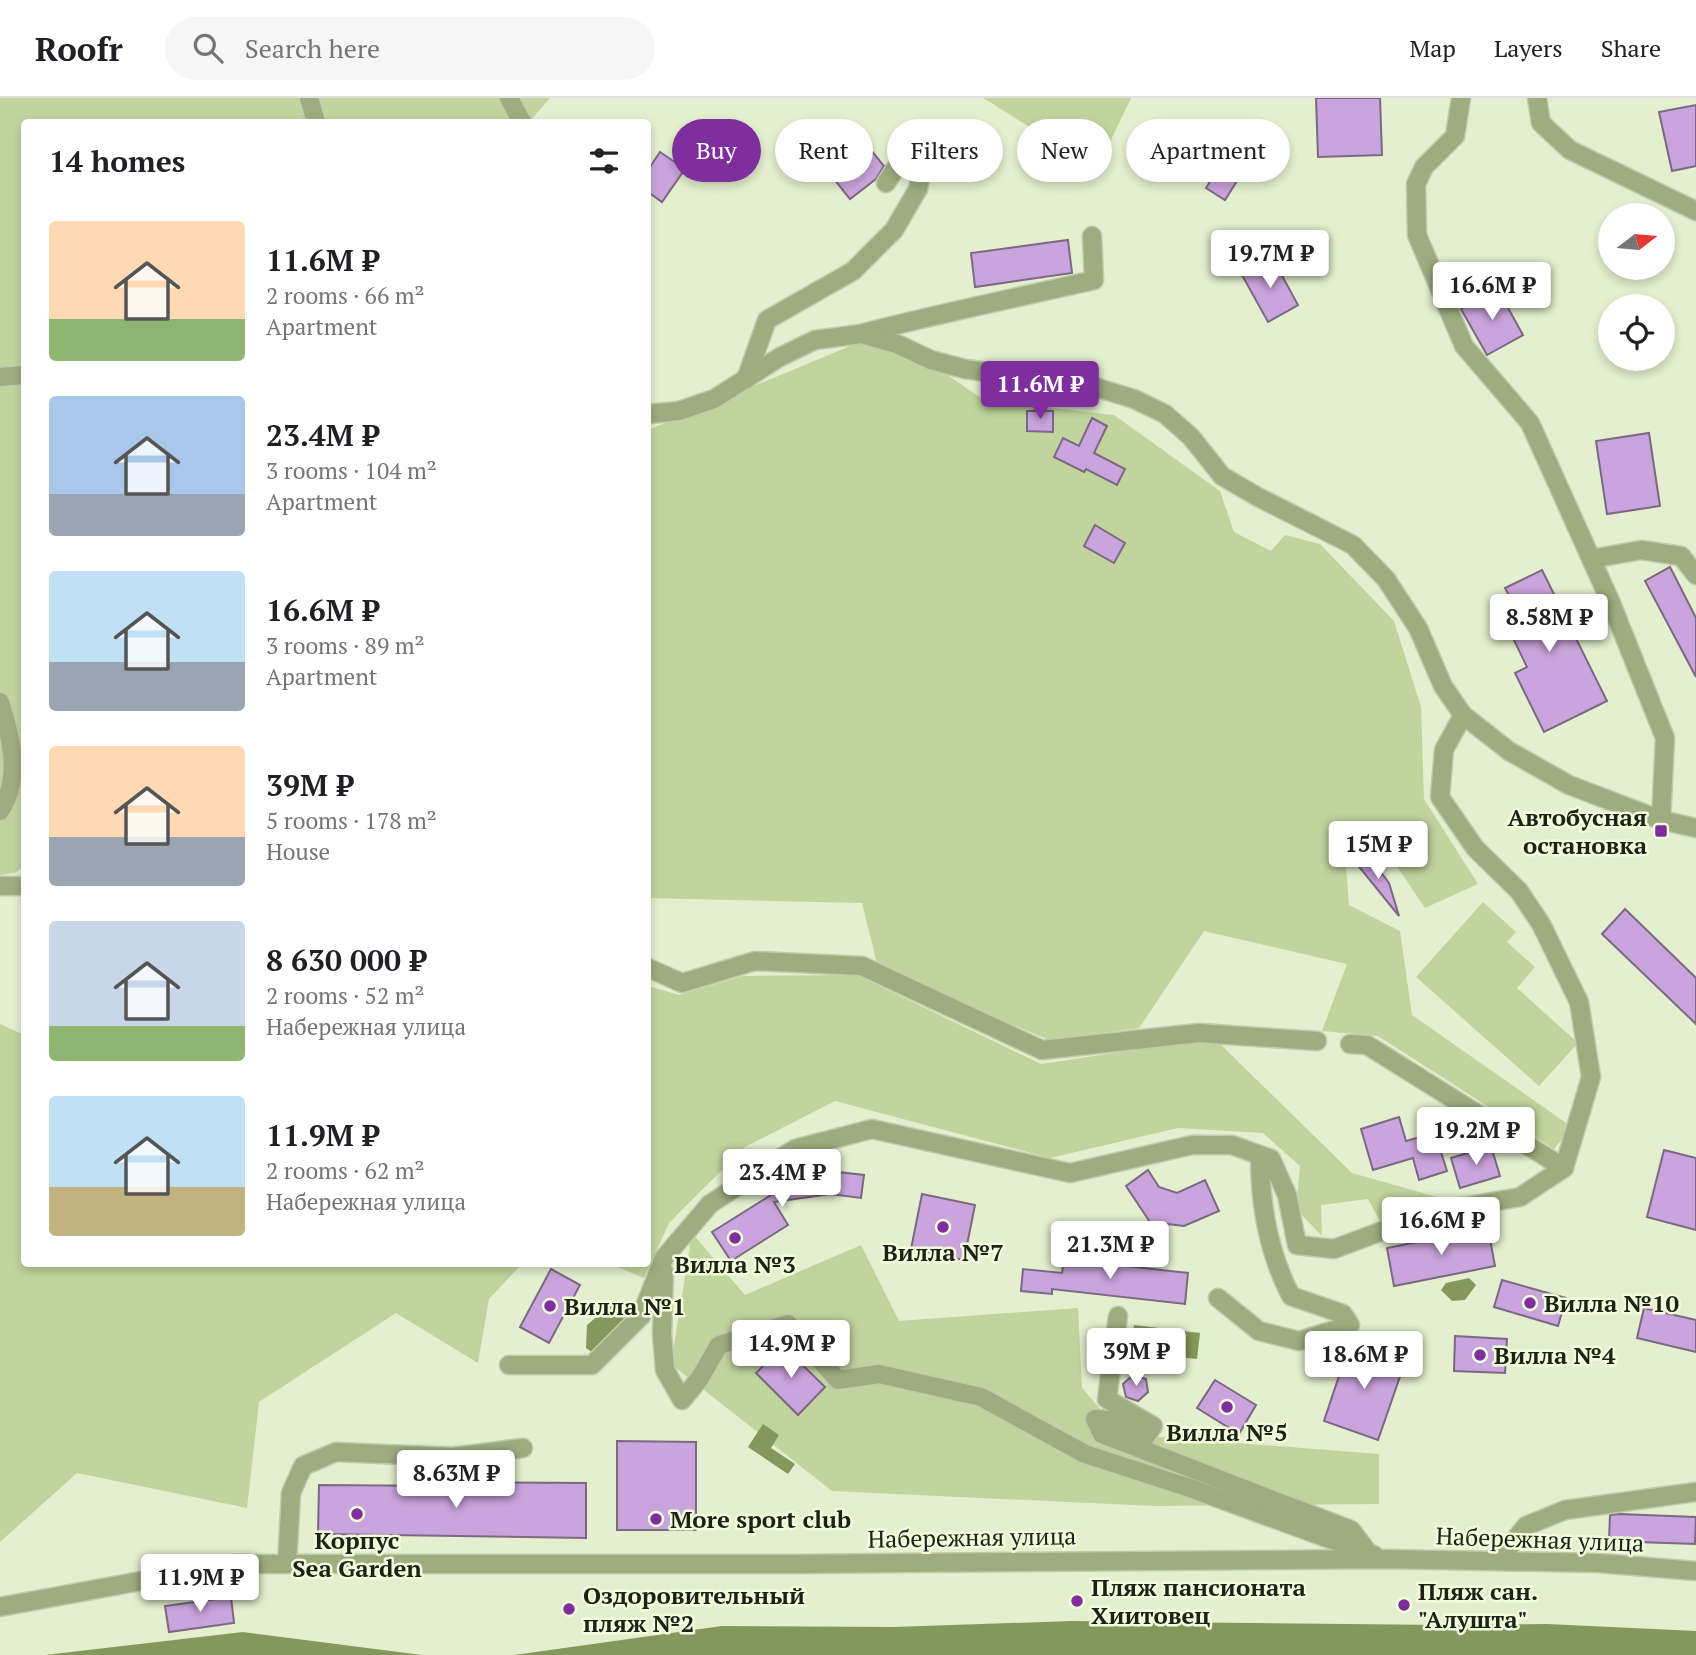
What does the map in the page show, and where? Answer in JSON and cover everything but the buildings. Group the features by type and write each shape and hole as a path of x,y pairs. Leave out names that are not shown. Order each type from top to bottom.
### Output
{"street":[{"path":"309,98 315,119"},
{"path":"509,98 520,119"},
{"path":"1461,98 1455,136 1424,167 1416,184 1417,235 1464,346 1530,423 1591,559 1665,738 1661,820"},
{"path":"1537,98 1541,123 1570,150 1696,211"},
{"path":"746,379 767,320 853,271 894,230 918,189 922,168 915,160 901,160 886,183"},
{"path":"651,414 679,411 715,399 780,358 815,340 861,334 927,316 998,303 1094,280 1092,236"},
{"path":"861,334 897,344 930,360 965,369 1095,387 1134,399 1165,414 1191,437 1222,476 1353,545 1386,579 1418,628 1443,686 1463,715 1509,751 1569,785 1661,820 1696,828"},
{"path":"0,377 21,375"},
{"path":"1591,559 1641,550 1668,554 1681,556 1696,575"},
{"path":"0,702 10,735 13,766 8,798 0,811"},
{"path":"509,1365 592,1365 641,1316 664,1258 710,1205 795,1149 872,1129 1070,1173 1192,1145 1232,1145 1271,1159 1287,1195 1297,1245 1334,1250 1430,1213 1520,1197 1564,1168 1591,1077 1578,1002 1541,924 1519,891 1475,848 1440,797 1444,751 1463,715"},
{"path":"0,886 21,886"},
{"path":"651,969 682,983 755,961 862,966 1042,1050 1199,1033 1317,1041"},
{"path":"1350,1044 1367,1045 1564,1168"},
{"path":"1218,1298 1259,1331 1299,1340 1350,1325 1343,1314 1291,1296 1279,1274 1260,1193 1260,1155"},
{"path":"664,1258 662,1334 665,1370 682,1399 700,1378 719,1345 788,1324 838,1380 879,1374 981,1397 1085,1454 1190,1488 1377,1556"},
{"path":"1118,1316 1107,1399 1153,1426 1146,1436 1109,1420 1095,1419 1102,1433 1351,1531 1377,1556"},
{"path":"287,1564 291,1493 303,1466 336,1452 453,1457 523,1448"},
{"path":"1498,1561 1526,1526 1565,1510 1696,1492"},
{"name":"Набережная улица","path":"0,1607 233,1564 789,1564 1377,1556 1599,1563 1696,1571"}],"shaded area":[{"path":"0,98 550,98 532,119 21,119 21,869 15,873 0,875"},
{"path":"983,98 1131,98 1112,138 1112,119 1017,119"},
{"path":"884,332 984,400 1114,415 1220,491 1234,532 1271,551 1285,535 1320,544 1394,621 1421,707 1424,799 1478,884 1425,908 1385,849 1345,853 1349,905 1400,931 1412,1015 1572,1127 1554,1149 1378,1036 1322,1031 1347,964 1204,931 1139,1028 1049,1040 878,968 862,903 651,898 651,429"},
{"path":"1483,902 1516,932 1507,942 1535,967 1517,988 1578,1043 1539,1086 1416,977"},
{"path":"857,975 1041,1064 1214,1038 1352,1173 1444,1199 1380,1221 1368,1199 1321,1205 1322,1236 1296,1209 1300,1166 1263,1133 1178,1128 1050,1158 835,1101 745,1147 669,1223 651,1263 651,987 679,995 743,976"},
{"path":"0,1024 21,1034 21,1267 519,1267 489,1299 478,1363 396,1313 259,1402 247,1508 77,1473 0,1542"},
{"path":"692,1233 745,1295 861,1245 899,1321 1078,1308 1082,1388 1122,1434 1379,1454 1379,1504 1154,1506 832,1491 671,1364"},
{"path":"617,1267 649,1267 644,1278"},
{"path":"1469,1278 1476,1285 1465,1300 1452,1301 1441,1290 1446,1283"},
{"path":"616,1300 630,1310 607,1348 593,1353 586,1348 587,1325"},
{"path":"1134,1325 1200,1333 1197,1359 1131,1352"},
{"path":"763,1424 779,1435 771,1448 795,1464 788,1474 748,1447"},
{"path":"1072,1621 1547,1624 1696,1631 1696,1655 514,1655 722,1626 893,1627"},
{"path":"243,1632 422,1655 45,1655"}],"place":[{"name":"Автобусная остановка","path":"1661,831"},
{"name":"Вилла №7","path":"943,1227"},
{"name":"Вилла №3","path":"735,1238"},
{"name":"Вилла №10","path":"1530,1303"},
{"name":"Вилла №1","path":"550,1306"},
{"name":"Вилла №4","path":"1480,1355"},
{"name":"Вилла №5","path":"1227,1407"},
{"name":"Корпус Sea Garden","path":"357,1514"},
{"name":"More sport club","path":"656,1519"},
{"name":"Пляж пансионата Хиитовец","path":"1077,1601"},
{"name":"Пляж сан. \"Алушта\"","path":"1404,1605"},
{"name":"Оздоровительный пляж №2","path":"569,1609"}]}
